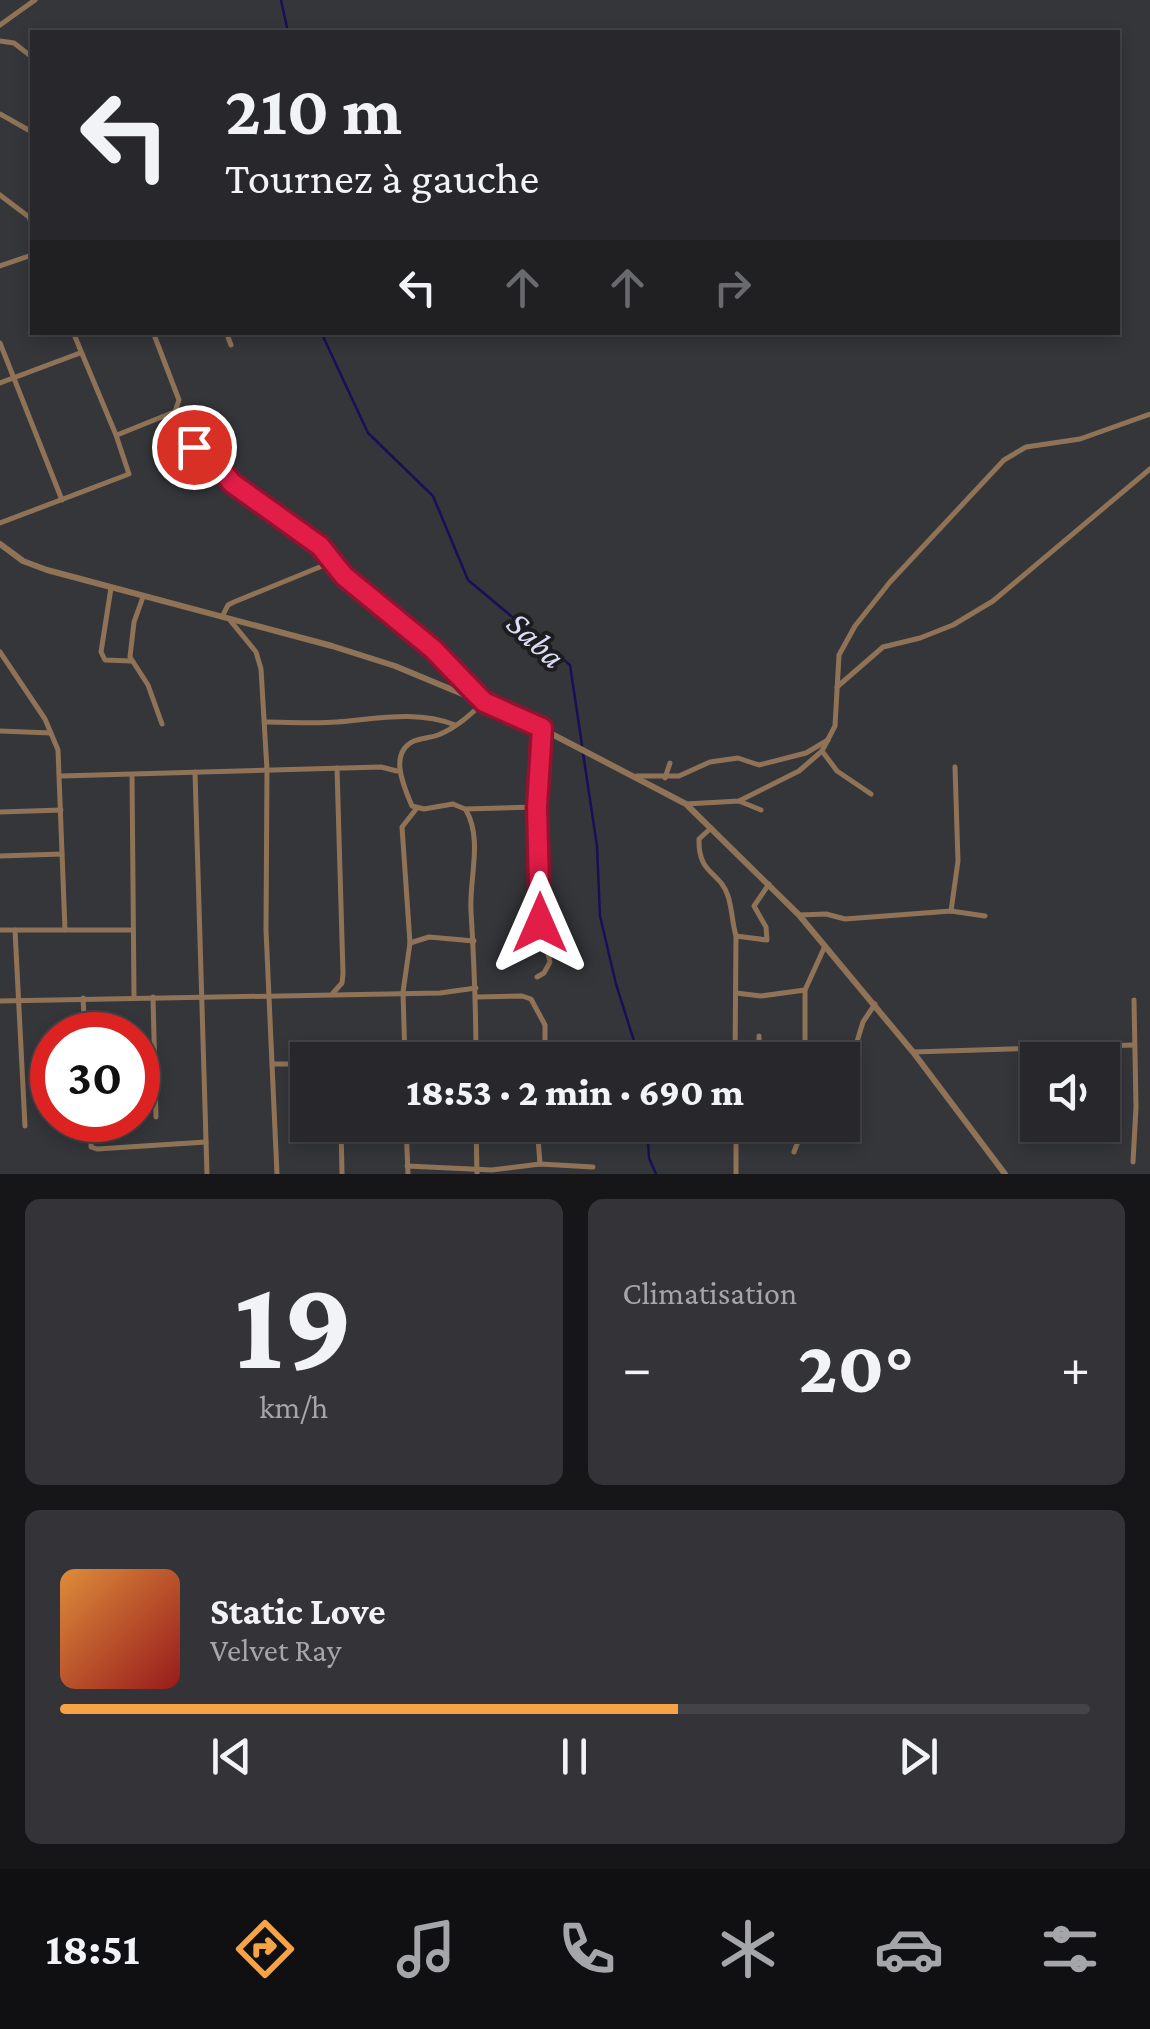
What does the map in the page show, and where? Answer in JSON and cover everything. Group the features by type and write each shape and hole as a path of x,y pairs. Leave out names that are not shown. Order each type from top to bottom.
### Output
{"street":[{"path":"0,25 35,0"},
{"path":"0,41 14,43 30,55"},
{"path":"0,114 30,131"},
{"path":"0,195 29,217"},
{"path":"30,213 30,220"},
{"path":"0,266 30,256"},
{"path":"0,523 128,476 116,435 74,335"},
{"path":"154,335 179,400 171,422 183,441 209,457 232,483 320,546 344,576 433,649 484,702"},
{"path":"227,335 231,346"},
{"path":"0,343 62,500"},
{"path":"0,383 80,353"},
{"path":"116,435 174,412"},
{"path":"686,804 739,801 799,771 822,752 830,738 837,704 839,655 867,609 1004,460 1026,447 1080,439 1150,414"},
{"path":"835,689 883,647 920,638 994,601 1150,469"},
{"path":"0,544 32,564 362,655 542,728 686,804 800,915 913,1052 1005,1174"},
{"path":"226,618 228,605 332,562"},
{"path":"111,588 100,652 105,660 131,661"},
{"path":"143,597 134,622 131,661 146,680 162,724"},
{"path":"226,618 243,633 259,660 265,722 268,995 277,1174"},
{"path":"0,652 51,733 61,776 66,930"},
{"path":"484,702 455,726 408,744 398,772 410,803 417,808 453,804 465,809 537,807"},
{"path":"265,722 414,716 455,726"},
{"path":"538,978 550,962 540,923 537,807 542,728"},
{"path":"0,731 51,733"},
{"path":"637,776 682,776 718,760 740,758 757,765 783,760 806,753 830,738"},
{"path":"822,752 837,771 871,794"},
{"path":"665,778 670,763"},
{"path":"61,776 381,767 398,772"},
{"path":"951,911 958,861 955,767"},
{"path":"331,995 342,983 344,974 337,768"},
{"path":"195,772 207,1174"},
{"path":"132,776 134,996"},
{"path":"739,801 761,810"},
{"path":"405,1042 404,992 410,943 402,827 417,808"},
{"path":"465,809 474,839 470,906 476,1042"},
{"path":"0,812 61,810"},
{"path":"711,828 698,839 700,859 728,894 736,936 734,1042"},
{"path":"0,856 62,854"},
{"path":"736,936 767,940 766,927 754,906 769,884"},
{"path":"800,915 846,918 951,911 984,916"},
{"path":"0,930 133,930"},
{"path":"16,930 25,1126"},
{"path":"410,943 429,937 474,941"},
{"path":"804,1042 805,990 825,946"},
{"path":"0,1001 440,993 476,988"},
{"path":"736,992 762,996 805,990"},
{"path":"152,996 153,1012"},
{"path":"476,997 522,996 531,1000 546,1025 546,1042"},
{"path":"82,998 83,1012"},
{"path":"1133,1162 1134,1000"},
{"path":"857,1042 874,1004"},
{"path":"759,1036 759,1042"},
{"path":"913,1052 1134,1046"},
{"path":"272,1064 290,1064"},
{"path":"92,1142 97,1149 206,1142"},
{"path":"341,1142 342,1174"},
{"path":"407,1142 408,1170 492,1170 540,1164 593,1167"},
{"path":"476,1142 476,1170"},
{"path":"538,1142 540,1164"},
{"path":"736,1142 736,1174"},
{"path":"794,1152 796,1142"}],"waterway":[{"name":"Saba","path":"281,0 288,30"},
{"name":"Saba","path":"322,335 368,433 433,496 468,580 570,665 582,745"},
{"name":"Saba","path":"583,753 597,846 600,916 634,1042"},
{"name":"Saba","path":"648,1142 656,1174"}],"route":[{"path":"194,447 212,459 232,483 320,546 344,576 433,649 484,702 542,728 537,807 540,923"}]}
